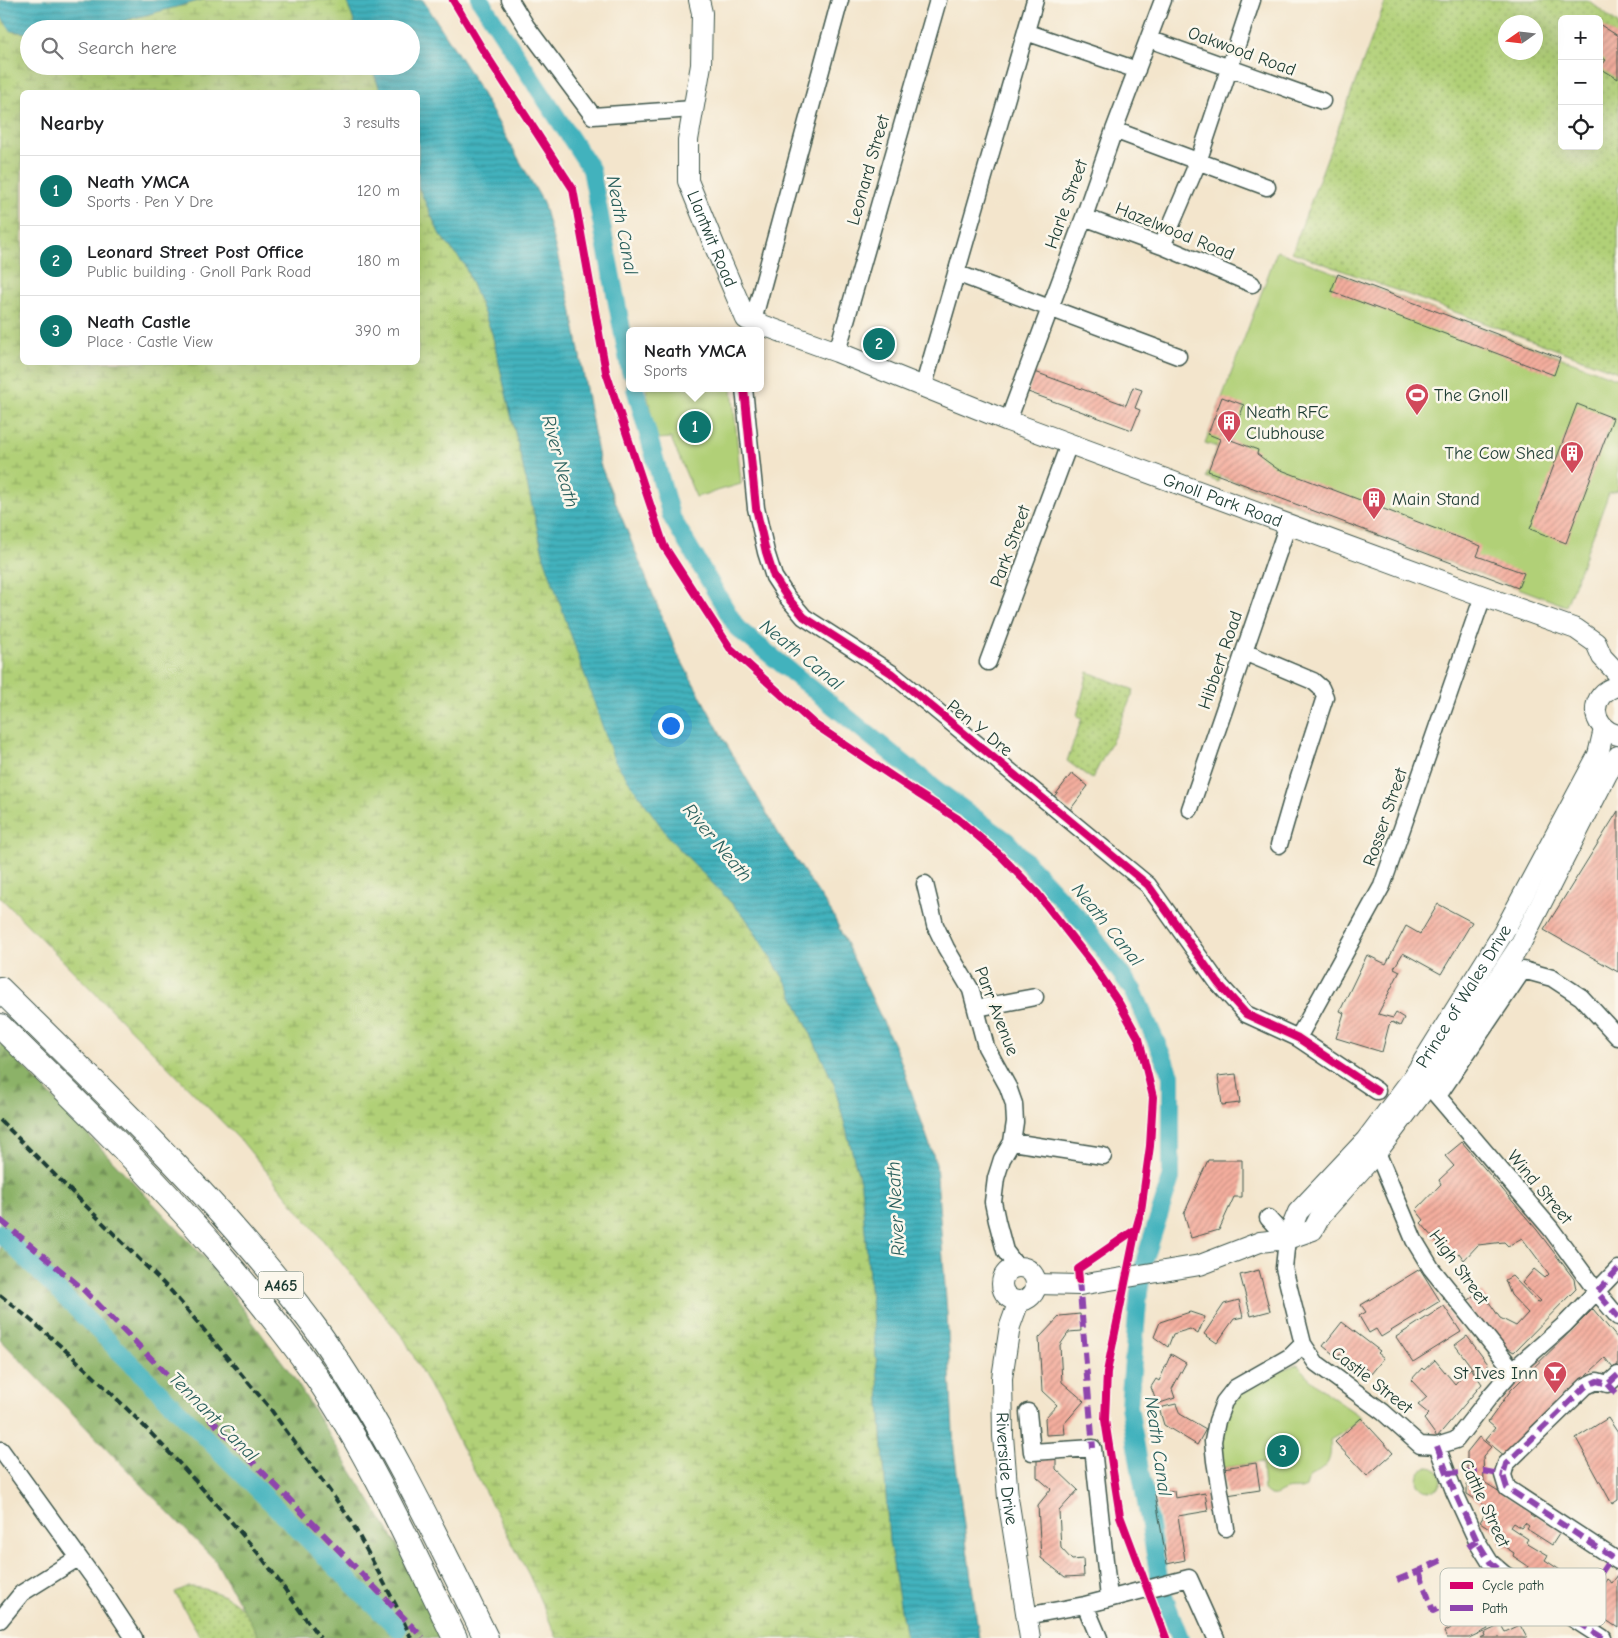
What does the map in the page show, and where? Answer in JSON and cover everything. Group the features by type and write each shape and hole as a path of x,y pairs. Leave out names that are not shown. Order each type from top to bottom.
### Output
{"highway":[{"name":"A465","path":"0,989 178,1166 258,1255 315,1328 387,1443 486,1638"},
{"name":"A465","path":"0,1026 123,1148 185,1214 264,1306 318,1378 356,1441 393,1510 455,1638"}],"main road":[{"name":"Llantwit Road","path":"699,0 702,13 701,65 688,140 688,181 714,248 748,324"},
{"path":"764,329 837,352"},
{"name":"Gnoll Park Road","path":"837,352 1008,421 1576,629 1596,643 1602,656 1618,674"},
{"path":"1602,656 1610,690 1598,700 1596,716 1599,723 1611,732"},
{"name":"Prince of Wales Drive","path":"1287,1239 1298,1212 1366,1140 1414,1076 1503,933 1611,732"},
{"name":"Prince of Wales Drive","path":"1036,1284 1080,1285 1149,1275 1200,1265 1260,1242 1287,1239 1313,1230 1321,1215 1433,1090 1514,969 1520,945 1618,756"},
{"path":"1019,1301 1008,1297 1005,1293 1002,1282 1006,1272 1016,1266 1028,1269 1036,1278 1036,1284"},
{"name":"Riverside Drive","path":"1030,1638 1008,1498 1003,1436 1002,1378 1010,1326 1019,1301 1029,1298 1036,1289 1036,1284"}],"street":[{"path":"510,0 526,26 593,116 693,109"},
{"path":"748,324 840,0"},
{"name":"Leonard Street","path":"837,352 938,0"},
{"path":"923,388 1035,0"},
{"name":"Harle Street","path":"1008,421 1163,0"},
{"path":"1162,246 1198,162 1252,0"},
{"path":"1026,32 1137,70"},
{"name":"Oakwood Road","path":"1149,39 1322,101"},
{"path":"1114,130 1267,187"},
{"name":"Hazelwood Road","path":"1084,217 1162,246 1252,284"},
{"path":"956,273 1178,356"},
{"name":"Pen Y Dre","path":"744,392 756,508 766,552 774,577 787,597 804,617 891,673 1148,884 1218,983 1246,1014 1298,1038 1377,1091"},
{"name":"Park Street","path":"988,662 1070,444"},
{"name":"Hibbert Road","path":"1190,809 1288,524"},
{"name":"Rosser Street","path":"1298,1038 1382,886 1482,596"},
{"path":"1244,652 1313,681 1321,688 1325,697 1294,790 1279,845"},
{"name":"Parr Avenue","path":"925,884 935,925 946,948 971,990 986,1047 1008,1088 1014,1104 1015,1122 1012,1142 1002,1159 996,1178 994,1202 1005,1251 1016,1266"},
{"path":"1514,969 1552,978 1581,997 1618,1037"},
{"path":"976,1008 1035,997"},
{"name":"Wind Street","path":"1433,1090 1551,1229 1597,1292 1618,1317"},
{"path":"1012,1142 1103,1156"},
{"name":"High Street","path":"1378,1152 1414,1240 1431,1268 1513,1370"},
{"path":"1268,1218 1287,1239"},
{"name":"Castle Street","path":"1287,1239 1284,1268 1303,1344 1316,1363 1383,1412 1420,1445 1437,1446"},
{"path":"1437,1446 1456,1440 1513,1370 1564,1324 1618,1269"},
{"path":"1226,1528 1213,1440 1224,1402 1235,1388 1291,1356 1303,1344"},
{"path":"1618,1375 1608,1384 1597,1381 1586,1386 1506,1464 1503,1475 1507,1488 1618,1561"},
{"name":"Riverside Drive","path":"1028,1412 1032,1452 1093,1448 1109,1598"},
{"name":"Cattle Street","path":"1437,1446 1458,1500 1477,1541 1490,1562 1497,1568"},
{"path":"1,1450 134,1638"},
{"path":"3,1610 22,1593 78,1558"},
{"path":"1026,1616 1085,1605 1189,1578 1216,1638"},
{"path":"1085,1605 1099,1638"},
{"name":"Cattle Street","path":"1584,1626 1603,1638"}],"green space":[{"path":"202,0 346,0 354,20 127,20"},
{"path":"1386,0 1588,0 1618,24 1618,372 1292,252"},
{"path":"0,15 11,31 20,32 20,75 374,75 380,90 20,90 20,365 420,365 420,190 440,235 464,264 492,333 544,557 670,839 745,917 788,985 834,1084 861,1185 880,1401 889,1541 906,1638 557,1638 529,1575 405,1340 244,1144 0,897"},
{"name":"The Gnoll","path":"1277,251 1618,379 1618,490 1609,493 1566,606 1220,476 1218,482 1206,477 1217,447 1205,443"},
{"path":"647,392 732,392 741,484 696,497 671,438 656,439"},
{"path":"1088,672 1134,690 1117,731 1092,779 1067,761 1082,718 1077,716"},
{"path":"0,1042 204,1257 292,1375 396,1543 445,1638 259,1638 215,1560 0,1339"},
{"path":"1298,1365 1319,1387 1361,1417 1344,1432 1330,1440 1330,1454 1325,1467 1309,1477 1306,1487 1270,1495 1264,1490 1262,1462 1223,1468 1221,1439 1224,1419 1232,1401 1244,1388 1283,1369"},
{"path":"1424,1467 1434,1467 1441,1474 1441,1484 1434,1491 1424,1491 1417,1484 1417,1474"},
{"path":"186,1587 209,1590 232,1600 250,1620 259,1638 201,1638 175,1593"}],"water":[{"path":"0,0 202,0 127,20 20,20 20,32 11,31 0,15"},
{"name":"River Neath","path":"346,0 423,0 469,71 543,202 570,302 600,464 675,649 723,738 780,836 833,915 899,1056 936,1163 947,1313 954,1450 979,1638 906,1638 889,1541 880,1401 861,1185 834,1084 788,985 745,917 670,839 614,760 544,557 492,333 464,264 440,235 420,190 420,90 380,90 374,75 420,75 420,20 354,20"}],"building":[{"path":"1603,27 1618,36 1618,79 1603,70 1603,64 1606,60 1603,58"},
{"path":"1338,274 1560,358 1554,375 1331,291"},
{"path":"1035,372 1126,405 1133,387 1142,390 1135,408 1140,410 1132,430 1028,392"},
{"path":"1222,397 1244,405 1231,440 1258,450 1257,454 1276,468 1481,546 1477,556 1524,573 1518,588 1208,471 1220,439 1208,434"},
{"name":"The Cow Shed","path":"1577,404 1613,418 1566,543 1530,529"},
{"path":"1072,773 1088,786 1070,810 1053,798"},
{"path":"1618,811 1618,972 1544,930"},
{"path":"1438,904 1472,922 1441,974 1403,953 1394,968 1400,971 1378,1014 1393,1018 1396,1013 1404,1018 1400,1026 1392,1022 1389,1025 1382,1052 1336,1038 1344,1013 1340,1011 1367,955 1386,964 1406,926 1420,934"},
{"path":"1236,1074 1240,1103 1222,1105 1218,1076"},
{"path":"1462,1142 1537,1230 1574,1279 1576,1289 1514,1352 1491,1340 1465,1302 1482,1292 1500,1318 1516,1326 1528,1313 1511,1295 1505,1280 1512,1276 1538,1303 1541,1301 1522,1283 1534,1269 1545,1278 1549,1274 1522,1238 1508,1246 1504,1242 1478,1245 1464,1260 1459,1253 1454,1257 1449,1250 1446,1252 1421,1223 1424,1220 1416,1210 1441,1184 1439,1180 1454,1166 1445,1156"},
{"path":"1208,1160 1242,1160 1242,1197 1234,1197 1219,1230 1191,1238 1184,1214"},
{"path":"1420,1269 1440,1301 1381,1337 1376,1329 1369,1333 1359,1316 1366,1312 1361,1305"},
{"path":"1259,1270 1270,1311 1251,1316 1240,1275"},
{"path":"1239,1300 1243,1317 1234,1319 1217,1343 1204,1334 1224,1304"},
{"path":"1444,1306 1461,1332 1413,1362 1396,1337"},
{"path":"1593,1309 1618,1339 1618,1365 1613,1368 1605,1358 1505,1456 1485,1440 1495,1428 1488,1422 1511,1390"},
{"path":"1190,1312 1205,1317 1198,1334 1190,1329 1173,1334 1168,1347 1154,1337 1160,1322"},
{"path":"1080,1314 1081,1331 1069,1332 1060,1345 1062,1382 1084,1401 1064,1424 1065,1434 1046,1435 1045,1418 1057,1405 1042,1391 1039,1338 1060,1316"},
{"path":"1342,1322 1380,1351 1378,1353 1384,1358 1371,1374 1365,1368 1363,1371 1340,1353 1337,1357 1323,1346"},
{"path":"1467,1336 1488,1364 1489,1370 1479,1377 1455,1345"},
{"path":"1171,1354 1186,1363 1172,1389 1175,1398 1157,1404 1151,1387 1156,1379 1159,1381"},
{"path":"1435,1360 1455,1384 1471,1368 1482,1384 1437,1437 1424,1419 1429,1414 1418,1405 1427,1397 1411,1380 1422,1368 1424,1370"},
{"path":"1176,1404 1180,1414 1206,1429 1197,1445 1164,1425 1159,1408"},
{"path":"1361,1418 1393,1453 1367,1476 1335,1442"},
{"path":"1608,1418 1618,1433 1618,1500 1612,1504 1576,1438"},
{"path":"1479,1437 1491,1447 1483,1456 1484,1482 1532,1512 1530,1515 1534,1518 1536,1515 1561,1531 1552,1545 1527,1529 1529,1526 1525,1523 1521,1528 1513,1523 1510,1527 1528,1539 1526,1542 1548,1555 1545,1560 1557,1568 1527,1568 1528,1566 1513,1556 1514,1553 1499,1543 1503,1537 1480,1522 1489,1508 1467,1494 1467,1452"},
{"path":"1056,1459 1056,1469 1078,1490 1059,1511 1061,1548 1072,1560 1083,1559 1084,1576 1065,1577 1041,1558 1038,1505 1051,1489 1037,1477 1037,1460"},
{"path":"1256,1463 1260,1490 1227,1495 1223,1468"},
{"path":"1174,1491 1175,1498 1205,1493 1208,1511 1178,1516 1185,1560 1167,1564 1155,1494"},
{"path":"1618,1575 1618,1628 1606,1620 1606,1581 1607,1579 1612,1583"},
{"path":"1450,1626 1487,1626 1488,1629 1469,1638 1447,1638 1444,1632 1451,1628"},
{"path":"1499,1626 1502,1626 1505,1632 1521,1626 1527,1638 1480,1638 1485,1636 1484,1633"}],"waterway":[{"name":"Neath Canal","path":"480,0 591,169 626,350"},
{"name":"Neath Canal","path":"636,392 671,516 737,628 933,787 1007,841 1084,924 1133,990 1171,1075 1171,1178 1145,1259 1139,1292 1129,1406 1158,1572 1163,1594 1180,1638"},
{"name":"Tennant Canal","path":"0,1233 398,1629"}],"railway":[{"path":"0,1120 172,1292 269,1407 350,1519 399,1611 411,1638"},
{"path":"0,1295 71,1355 170,1453 262,1558 320,1638"}],"marked path":[{"path":"0,1220 83,1289 423,1638"},
{"path":"1618,1269 1597,1292 1618,1317"},
{"path":"1079,1280 1093,1448"},
{"path":"1618,1375 1608,1384 1597,1381 1586,1386 1506,1464 1503,1475 1507,1488 1618,1561"},
{"path":"1608,1384 1618,1395"},
{"path":"1437,1446 1454,1491 1477,1541 1490,1562 1497,1568"},
{"path":"1447,1473 1484,1471 1503,1475"},
{"path":"1468,1547 1477,1541"},
{"path":"1397,1580 1442,1560"},
{"path":"1604,1568 1607,1564"},
{"path":"1419,1571 1433,1611 1440,1608"},
{"path":"1584,1626 1603,1638"}],"cycle path":[{"path":"453,0 481,47 573,189 606,372 664,546 730,648 814,724 958,819 1000,855 1037,893 1091,962 1119,1003 1139,1039 1153,1097 1150,1146 1141,1211 1107,1372 1105,1420 1120,1516 1166,1638"},
{"path":"744,392 756,508 766,552 774,577 787,597 804,617 891,673 1148,885 1218,983 1246,1014 1298,1038 1377,1091"},
{"path":"1079,1280 1078,1269 1136,1229"}],"place":[{"name":"Leonard Street Post Office","path":"879,344"},
{"name":"The Gnoll","path":"1417,416"},
{"name":"Neath YMCA","path":"695,427"},
{"name":"Neath RFC Clubhouse","path":"1229,443"},
{"name":"The Cow Shed","path":"1572,474"},
{"name":"Main Stand","path":"1374,520"},
{"name":"St Ives Inn","path":"1555,1394"},
{"name":"Neath Castle","path":"1283,1451"}]}
